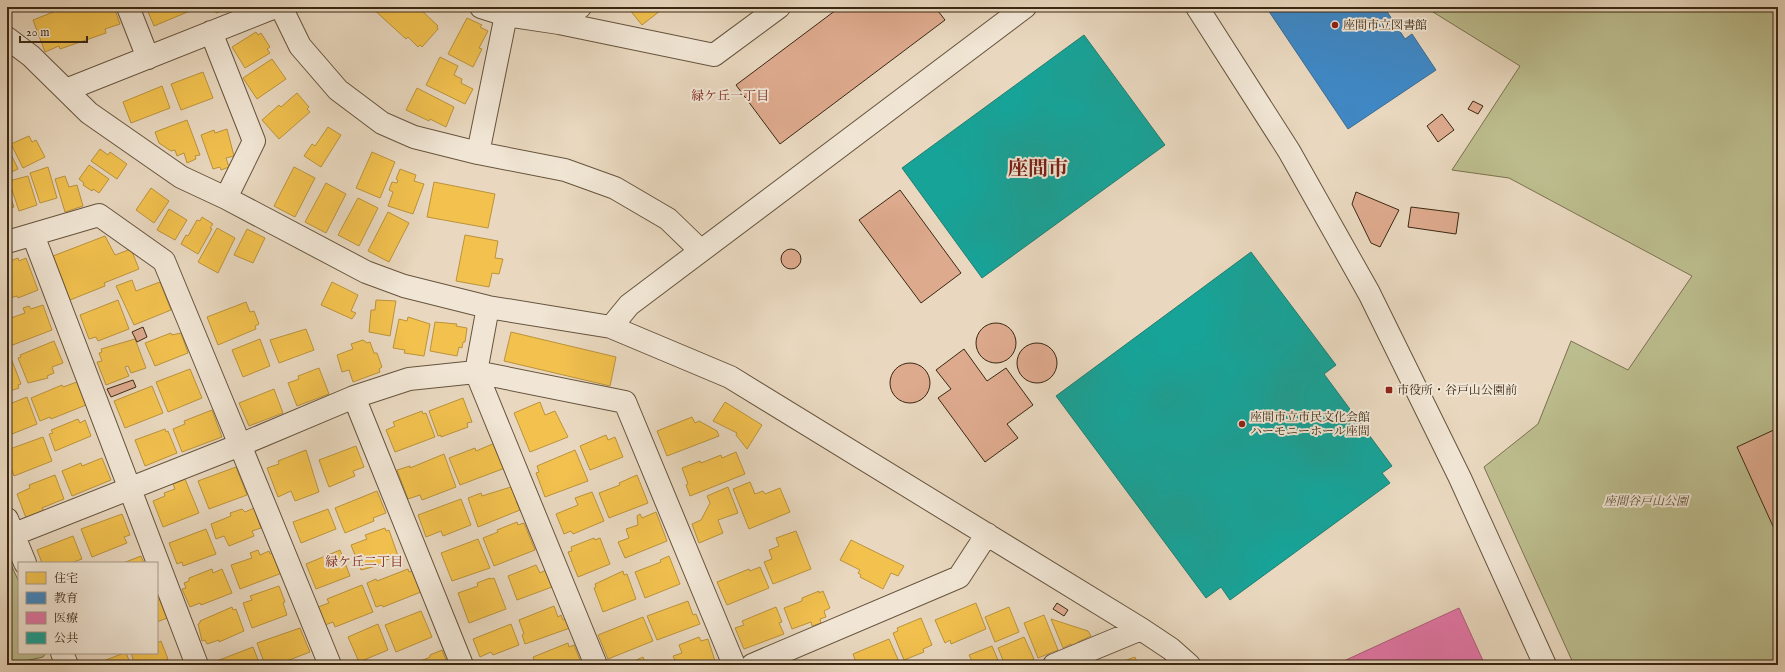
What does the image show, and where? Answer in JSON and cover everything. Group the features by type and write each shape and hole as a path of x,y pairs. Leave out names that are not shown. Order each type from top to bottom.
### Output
{"street":[{"path":"128,7 148,58"},
{"path":"66,90 275,7"},
{"path":"281,7 300,46 338,90 382,123 414,137 478,153 565,170 615,188 668,219 700,250"},
{"path":"482,7 506,15 559,23 714,54 779,7"},
{"path":"559,23 580,7"},
{"path":"611,327 629,305 700,250 1026,7"},
{"path":"1197,7 1289,151 1369,293 1460,478 1545,665"},
{"path":"478,153 506,15"},
{"path":"211,32 254,140 226,198"},
{"path":"7,38 31,56 89,113 181,177 226,198 366,272 404,286 488,307 611,327 730,377 1141,629 1171,649 1189,665"},
{"path":"7,242 99,215 164,261 330,665"},
{"path":"33,235 197,665"},
{"path":"488,307 476,372 596,665"},
{"path":"25,562 9,530 130,488 240,445 354,397 409,379 476,372 625,402 734,665"},
{"path":"354,397 462,665"},
{"path":"752,665 959,577 987,534"},
{"path":"1054,665 1141,629"}],"green space":[{"name":"座間谷戸山公園","path":"1425,7 1778,7 1778,665 1574,665 1484,467 1538,424 1571,341 1628,370 1692,276 1509,178 1452,170 1520,66"},
{"path":"7,556 18,580 18,654 45,654 43,657 8,665"}],"building: 住宅":[{"path":"66,7 114,7 120,24 105,29 106,33 60,49 59,46 45,52 33,20"},
{"path":"146,7 197,7 197,8 154,26"},
{"path":"207,7 232,7 216,13 214,8 208,10"},
{"path":"371,7 418,7 438,26 438,29 422,47 420,45 418,47 408,37 406,39"},
{"path":"623,7 665,7 642,25 629,9 626,11"},
{"path":"467,18 482,25 480,27 488,31 479,48 482,49 473,67 448,54"},
{"path":"256,32 258,35 261,33 270,47 267,49 270,53 245,68 232,47"},
{"path":"440,57 458,66 454,75 462,79 461,83 473,89 465,104 426,85"},
{"path":"272,59 286,79 257,99 243,78"},
{"path":"203,72 213,98 181,110 171,84"},
{"path":"162,86 170,108 131,123 123,102"},
{"path":"417,88 454,107 446,127 406,110"},
{"path":"297,93 309,107 307,109 310,112 279,139 262,120 279,105 281,107"},
{"path":"187,120 200,155 195,156 196,159 187,163 184,153 177,156 175,150 171,151 159,143 155,132"},
{"path":"328,127 341,135 321,167 304,156 312,144 315,146"},
{"path":"227,129 234,156 226,158 229,167 221,170 220,167 213,169 201,135 214,130 215,133"},
{"path":"29,136 32,142 36,140 45,157 23,168 11,144"},
{"path":"100,149 108,155 110,152 127,164 117,179 91,161"},
{"path":"10,152 18,169 7,174 7,154"},
{"path":"372,152 395,162 380,198 356,188"},
{"path":"89,165 109,179 99,193 93,189 92,191 83,185 84,183 79,179"},
{"path":"48,167 57,198 40,203 30,173"},
{"path":"294,167 315,178 295,217 274,206"},
{"path":"400,169 416,175 414,181 424,184 413,214 388,206 393,192 389,190 392,182 397,183 398,180 396,179"},
{"path":"28,176 37,205 19,211 9,181"},
{"path":"65,176 69,187 77,185 83,206 65,212 55,179"},
{"path":"434,182 495,194 488,228 427,217"},
{"path":"326,183 346,194 326,233 305,222"},
{"path":"7,187 14,207 7,210"},
{"path":"151,188 169,201 154,223 136,210"},
{"path":"358,198 378,208 359,246 338,235"},
{"path":"169,209 187,220 175,240 157,230"},
{"path":"388,212 409,223 389,262 368,251"},
{"path":"202,217 213,224 210,228 212,229 198,254 181,244 186,235 188,236 197,220 200,221"},
{"path":"217,228 235,238 218,273 198,262"},
{"path":"247,229 265,238 253,263 234,255"},
{"path":"465,235 498,241 495,258 503,259 499,274 492,273 489,287 456,281"},
{"path":"105,236 115,255 131,249 139,269 104,283 105,286 70,300 53,256"},
{"path":"18,258 19,261 26,258 38,290 18,298 17,296 7,299 7,262"},
{"path":"132,280 136,291 160,282 171,310 134,325 116,286"},
{"path":"332,282 358,295 351,311 356,313 352,319 321,305"},
{"path":"118,300 129,329 98,341 96,337 89,339 80,315"},
{"path":"376,300 396,301 390,336 369,332 371,310 375,310"},
{"path":"246,302 250,312 254,311 259,324 255,326 256,329 218,345 207,317"},
{"path":"43,305 52,330 10,346 7,337 8,319 25,313 23,308 29,306 31,309"},
{"path":"408,317 430,324 424,356 404,353 405,350 393,348 399,319 407,321"},
{"path":"435,322 457,324 456,326 467,328 465,342 463,342 462,348 459,347 457,356 430,351"},
{"path":"306,329 314,350 279,363 270,340"},
{"path":"511,332 616,357 610,386 504,361"},
{"path":"171,333 172,335 181,333 188,353 155,366 145,343"},
{"path":"135,339 146,368 131,373 128,366 125,367 129,376 106,385 97,362 102,361 99,353 102,352 101,349"},
{"path":"260,339 270,366 243,377 232,350"},
{"path":"363,340 367,343 370,342 374,353 377,353 382,367 379,369 380,372 353,382 349,370 342,372 337,355 353,349 351,344"},
{"path":"54,341 63,363 52,367 54,373 47,376 48,378 28,383 18,358 21,357 20,355"},
{"path":"11,358 21,384 18,385 19,388 7,392 7,359"},
{"path":"319,368 329,394 297,406 288,383 299,379 298,376"},
{"path":"190,369 202,398 168,412 156,382"},
{"path":"77,382 86,405 51,419 50,417 40,421 31,398 62,385 63,387"},
{"path":"152,386 163,413 125,428 114,401"},
{"path":"274,389 283,413 249,426 239,403"},
{"path":"27,397 37,424 7,436 7,405"},
{"path":"463,398 472,422 467,423 468,427 441,437 441,435 438,436 429,411"},
{"path":"540,402 545,415 555,411 568,437 530,452 514,413"},
{"path":"725,402 762,425 747,449 736,435 737,433 713,421"},
{"path":"212,410 222,437 182,452 173,429 185,424 184,421"},
{"path":"422,411 423,414 426,413 435,437 395,452 386,430 395,426 393,422"},
{"path":"692,417 695,423 699,421 717,431 719,436 667,456 657,431"},
{"path":"78,419 80,423 85,420 91,436 55,451 49,434 53,433 51,430"},
{"path":"165,429 166,432 168,431 177,453 145,466 135,440"},
{"path":"606,435 608,440 615,437 623,457 590,470 580,446"},
{"path":"43,437 52,461 14,476 7,456 7,450"},
{"path":"495,443 505,468 460,485 449,458 475,448 476,451"},
{"path":"356,446 364,467 353,471 355,476 329,487 319,460"},
{"path":"306,450 319,492 295,501 291,491 278,497 267,468 279,464 278,461"},
{"path":"575,450 588,481 545,497 536,473 539,472 537,466"},
{"path":"736,452 745,474 690,496 686,485 688,484 682,468 700,461 701,463 721,455 722,458"},
{"path":"444,454 456,487 422,500 420,495 408,499 397,470 410,466 410,468"},
{"path":"102,458 111,480 72,496 62,471 81,463 82,466"},
{"path":"236,467 247,495 209,509 198,481"},
{"path":"55,475 64,499 42,508 44,511 26,518 17,494 30,488 29,485"},
{"path":"637,475 648,503 609,518 599,493 620,485 619,483"},
{"path":"185,479 199,513 163,527 153,501 165,496 164,493 175,489 173,484"},
{"path":"750,482 755,494 763,491 765,494 780,488 790,512 749,529 733,489"},
{"path":"514,486 520,499 516,501 520,510 478,527 468,498 481,493 482,496"},
{"path":"728,487 738,513 718,520 723,533 699,543 692,524 701,520 710,503 707,496"},
{"path":"377,491 386,513 373,518 374,521 345,533 335,508"},
{"path":"592,492 604,521 573,534 571,531 564,534 556,514 578,505 575,498"},
{"path":"461,499 471,525 443,536 441,531 426,537 418,515"},
{"path":"254,508 261,528 252,531 254,536 229,546 224,536 216,539 211,524 231,516 230,513 242,509 245,512"},
{"path":"328,509 336,529 301,543 293,522"},
{"path":"656,512 667,541 625,558 618,542 629,538 626,529 638,525 637,516 640,514 642,518"},
{"path":"122,514 130,535 124,537 127,543 92,557 81,529"},
{"path":"517,522 518,525 524,523 535,550 494,566 483,538 498,532 497,530"},
{"path":"385,528 386,531 389,530 398,556 383,561 384,564 361,570 351,545 367,539 365,535"},
{"path":"206,529 216,554 183,566 182,562 177,564 169,543"},
{"path":"796,531 811,569 773,584 764,562 772,559 769,550 779,546 776,538"},
{"path":"73,536 82,559 74,562 42,562 37,550"},
{"path":"594,538 595,540 600,538 610,564 578,577 568,552 572,551 571,547"},
{"path":"478,539 490,568 452,581 441,553"},
{"path":"851,540 904,566 898,576 891,573 883,589 860,577 861,575 858,573 860,570 840,560"},
{"path":"258,550 260,555 269,551 270,554 274,552 282,573 240,589 231,565 252,558 250,553"},
{"path":"340,550 350,576 316,589 306,564"},
{"path":"141,556 144,562 126,562"},
{"path":"669,556 680,584 645,598 635,572 661,562 660,560"},
{"path":"536,565 540,573 546,570 552,587 517,600 508,576"},
{"path":"760,567 769,588 727,605 717,582 749,569 750,571"},
{"path":"212,569 213,573 222,569 232,593 201,605 200,603 190,607 182,589 186,588 184,583 189,581 189,578"},
{"path":"408,569 409,572 412,571 421,592 383,607 382,605 376,607 367,583 376,579 377,581"},
{"path":"623,571 624,575 627,574 636,599 603,612 594,588 596,587 595,584"},
{"path":"494,578 506,609 469,623 458,593 478,586 477,583"},
{"path":"362,585 373,612 335,627 333,622 325,625 318,607 329,603 327,599"},
{"path":"279,586 285,602 283,603 287,615 252,628 243,603 252,600 250,596"},
{"path":"819,591 819,593 823,591 830,608 824,611 826,617 820,619 821,623 812,626 811,622 792,629 784,608 802,601 802,598"},
{"path":"158,596 167,618 158,622"},
{"path":"688,601 693,615 696,614 700,624 657,640 647,616"},
{"path":"976,603 986,629 951,644 950,640 945,643 935,620"},
{"path":"554,606 558,617 561,615 563,620 567,619 570,628 525,644 522,635 524,634 519,620"},
{"path":"232,607 233,610 236,609 244,631 219,642 219,640 207,644 205,640 202,641 198,624 200,621"},
{"path":"776,607 782,622 779,623 784,634 744,649 735,628 744,625 742,621"},
{"path":"1009,607 1019,632 995,642 985,617"},
{"path":"421,611 432,637 396,652 385,625"},
{"path":"1044,615 1058,650 1038,658 1024,623"},
{"path":"643,617 653,641 608,659 598,635"},
{"path":"921,618 932,645 923,649 924,652 904,660 893,633 898,631 897,628"},
{"path":"1051,619 1088,631 1091,636 1078,642 1079,645 1072,648 1071,644 1063,648"},
{"path":"378,624 388,650 359,662 348,637"},
{"path":"511,624 519,645 493,655 491,652 480,657 473,639"},
{"path":"300,628 310,652 276,665 265,665 257,643"},
{"path":"699,637 701,641 708,639 716,664 677,665 673,656 682,653 679,645"},
{"path":"1024,637 1034,659 1020,665 1005,665 998,648"},
{"path":"889,639 900,664 857,665 853,654"},
{"path":"161,641 168,659 153,665 135,665 131,654 158,654 158,642"},
{"path":"568,643 569,647 574,645 582,665 536,665 533,657"},
{"path":"992,646 1000,665 974,665 969,655"},
{"path":"253,647 260,665 209,664"},
{"path":"442,650 448,665 411,665 410,662 415,661 416,663"},
{"path":"121,654 126,654 131,665 93,665"},
{"path":"643,657 645,662 648,660 650,665 631,665 630,663"},
{"path":"1135,657 1138,665 1115,665 1115,664"},
{"path":"838,660 840,664 849,660 851,665 827,665"}],"building: 教育":[{"path":"1266,7 1384,7 1405,39 1412,34 1436,70 1348,129"}],"building: 医療":[{"path":"1459,608 1485,665 1335,665"}],"building: 公共":[{"path":"1084,35 1165,145 982,278 902,168"},
{"path":"1251,252 1336,365 1324,374 1392,466 1382,473 1390,483 1230,600 1221,587 1206,598 1056,396"}],"building: その他":[{"path":"840,7 935,7 945,20 780,144 736,85"},
{"path":"1473,101 1483,106 1478,114 1468,109"},
{"path":"1442,114 1454,130 1438,142 1427,126"},
{"path":"900,190 961,273 921,303 859,220"},
{"path":"1356,192 1399,210 1380,247 1371,243 1352,204"},
{"path":"1411,207 1459,213 1456,234 1408,227"},
{"path":"787,249 795,249 801,255 801,263 795,269 787,269 781,263 781,255"},
{"path":"996,323 1004,325 1010,329 1014,335 1016,343 1014,351 1010,357 1004,361 996,363 988,361 982,357 978,351 976,343 978,335 982,329 988,325"},
{"path":"143,327 147,337 137,342 132,332"},
{"path":"1037,343 1051,349 1057,363 1051,377 1037,383 1023,377 1017,363 1023,349"},
{"path":"964,349 987,381 1006,368 1033,405 1007,424 1018,438 985,462 938,398 951,389 936,370"},
{"path":"910,363 924,369 930,383 924,397 910,403 896,397 890,383 896,369"},
{"path":"133,380 136,387 111,397 107,389"},
{"path":"1778,428 1778,535 1777,535 1737,447"},
{"path":"1057,603 1068,610 1064,616 1053,609"}],"place":[{"name":"座間市立図書館","path":"1335,25"},
{"name":"市役所・谷戸山公園前","path":"1389,390"},
{"name":"座間市立市民文化会館 ハーモニーホール座間","path":"1242,424"}],"district":[{"name":"緑ケ丘一丁目","path":"730,95"},
{"name":"座間市","path":"1038,168"},
{"name":"緑ケ丘二丁目","path":"364,561"}]}
